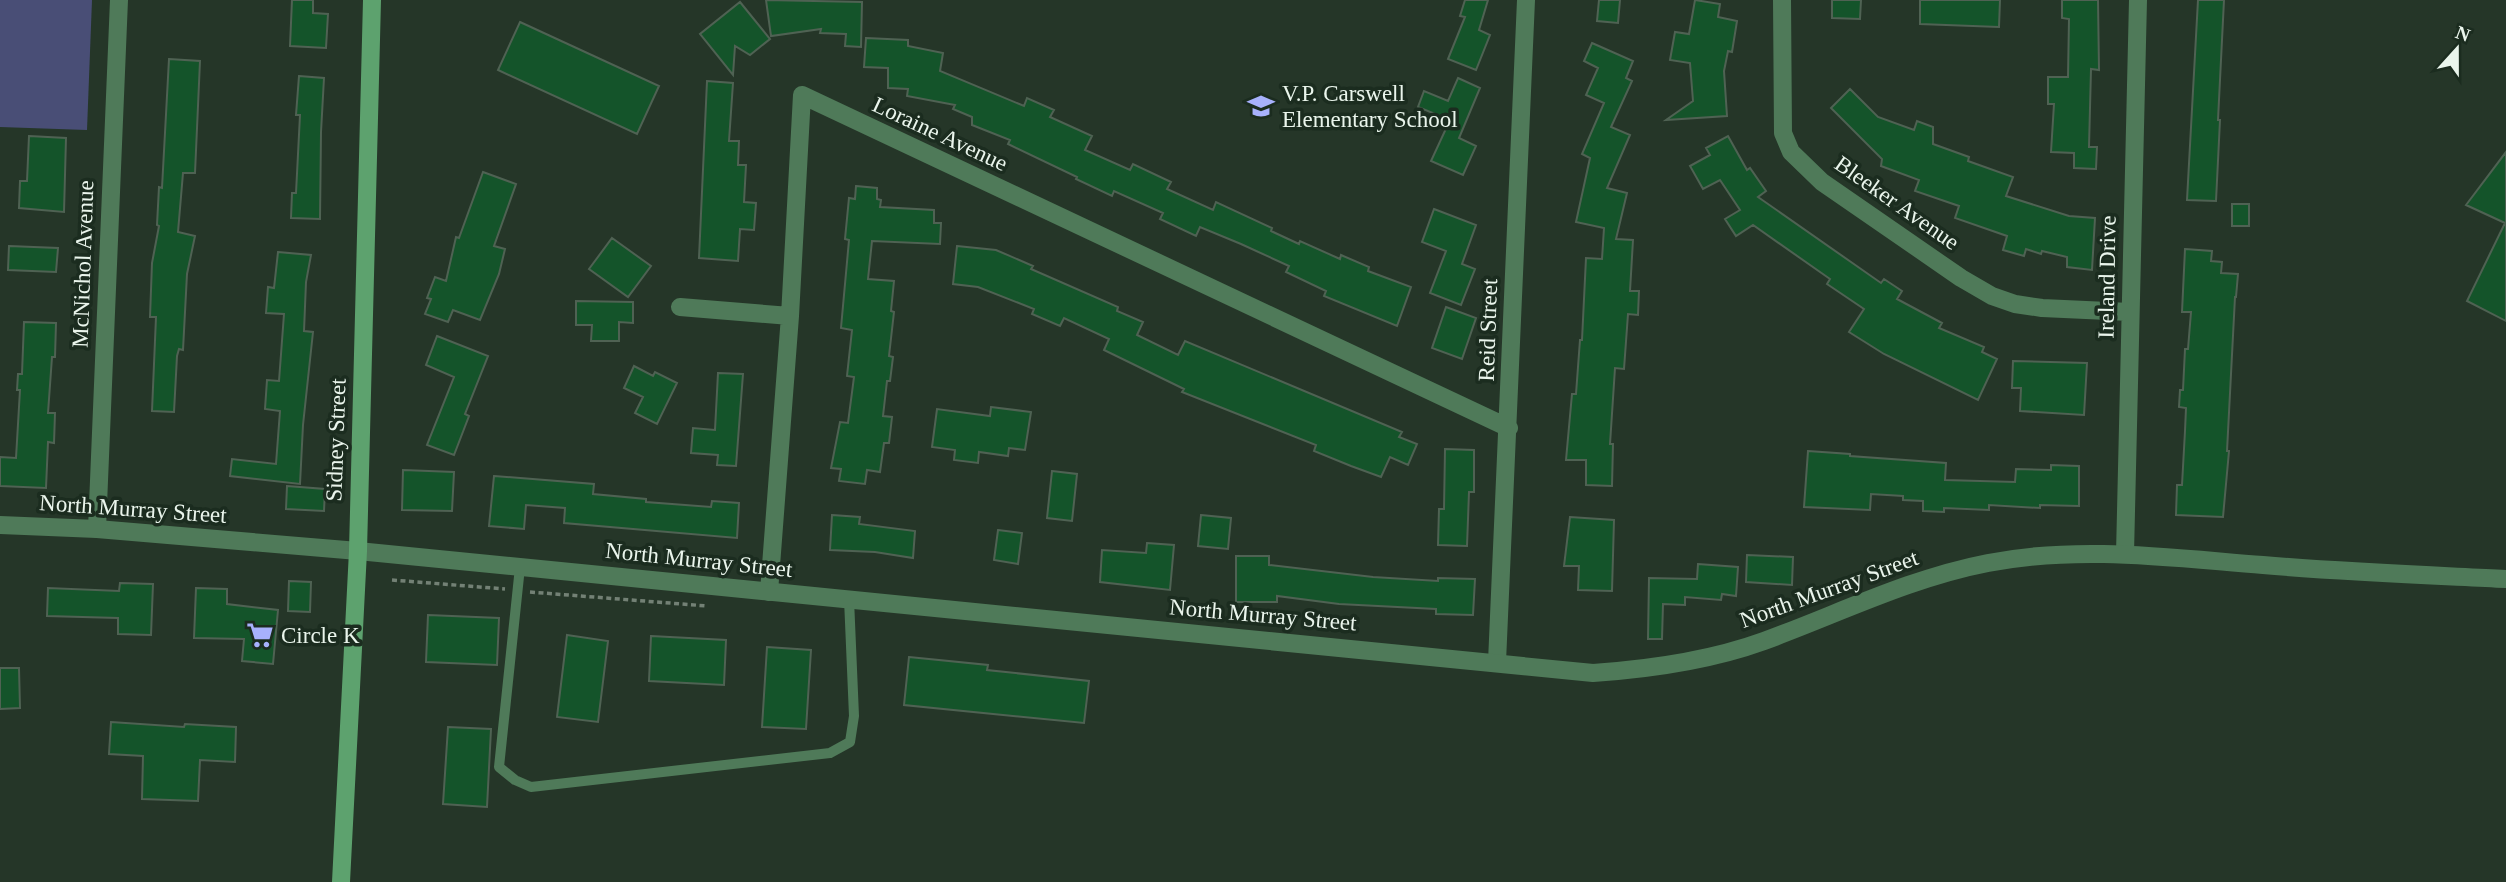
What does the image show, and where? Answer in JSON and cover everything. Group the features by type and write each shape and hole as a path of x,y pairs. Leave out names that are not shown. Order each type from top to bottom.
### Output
{"main road":[{"name":"Sidney Street","path":"341,882 358,551 372,0"}],"street":[{"name":"McNichol Avenue","path":"97,529 118,0"},
{"name":"Reid Street","path":"1497,662 1526,0"},
{"name":"Bleeker Avenue","path":"1782,0 1783,133 1791,152 1822,182 1961,278 1992,296 2015,304 2130,312"},
{"name":"Ireland Drive","path":"2125,554 2138,0"},
{"name":"Loraine Avenue","path":"769,592 790,316 802,95 1508,428"},
{"path":"680,307 790,316"},
{"name":"North Murray Street","path":"0,525 97,529 358,551 1592,673 1647,669 1700,659 1762,642 1929,578 1958,569 2020,558 2125,554 2353,572 2506,579"}],"lane":[{"path":"520,567 499,767 515,780 531,787 830,753 850,741 854,716 849,599"}],"path":[{"path":"392,580 720,607"}],"shaded area":[{"path":"0,0 92,0 87,130 0,127"}],"building":[{"path":"292,0 313,0 313,13 328,14 326,48 290,46"},
{"path":"766,0 862,2 861,47 845,46 846,34 820,33 821,29 771,36"},
{"path":"1465,0 1488,0 1479,30 1490,35 1476,70 1448,59 1465,17 1460,16"},
{"path":"1599,0 1620,0 1618,23 1597,21"},
{"path":"1695,0 1720,4 1718,17 1737,21 1732,52 1728,51 1724,71 1727,116 1666,120 1693,101 1690,63 1670,60 1675,32 1689,34"},
{"path":"1832,0 1861,0 1860,19 1832,18"},
{"path":"1920,0 2000,0 1999,27 1920,24"},
{"path":"2062,0 2098,0 2099,70 2091,69 2089,147 2097,147 2096,169 2074,168 2074,153 2051,152 2054,104 2048,104 2048,77 2068,77 2069,19 2062,18"},
{"path":"2198,0 2224,0 2216,201 2187,200"},
{"path":"740,2 770,39 750,55 735,46 733,75 700,34"},
{"path":"520,22 659,86 637,134 498,70"},
{"path":"866,38 908,40 908,46 943,53 940,71 1024,106 1027,98 1054,110 1050,117 1092,136 1085,150 1130,170 1133,164 1171,182 1167,189 1213,210 1216,202 1299,244 1300,241 1340,259 1341,255 1369,267 1368,271 1411,287 1397,326 1324,296 1326,291 1286,272 1289,266 1241,244 1200,227 1196,236 1160,219 1163,213 1114,191 1112,196 1076,179 1077,177 1008,144 1010,140 972,125 972,117 953,109 955,105 907,96 908,89 888,88 888,68 864,67"},
{"path":"1592,43 1633,61 1626,78 1632,81 1611,127 1630,135 1607,188 1627,193 1616,239 1633,240 1630,291 1639,291 1638,315 1628,314 1624,369 1615,368 1610,444 1613,444 1612,486 1586,485 1586,460 1566,460 1572,394 1576,394 1582,340 1586,258 1602,259 1604,228 1576,222 1590,158 1582,154 1604,103 1586,95 1598,68 1584,61"},
{"path":"169,59 200,61 195,173 183,173 178,232 195,236 187,274 183,350 179,349 177,356 174,412 152,411 156,317 150,317 152,263 159,226 159,187 162,188"},
{"path":"299,76 324,78 320,219 291,218 292,193 296,193"},
{"path":"1458,78 1480,88 1459,138 1476,146 1463,175 1431,161 1450,120 1418,107 1424,91 1448,101"},
{"path":"707,81 733,83 729,141 739,141 738,165 746,165 744,202 756,203 754,230 740,229 738,261 699,258"},
{"path":"1850,89 1878,117 1914,130 1917,121 1933,127 1933,144 1969,157 1968,161 2013,177 2006,196 2069,216 2095,218 2092,270 2067,267 2067,257 2042,251 2041,254 2026,249 2024,256 2003,250 2007,236 1955,218 1959,206 1915,191 1919,180 1881,166 1882,159 1831,108"},
{"path":"29,136 66,138 64,212 19,208 20,181 27,181"},
{"path":"1728,136 1747,170 1750,168 1766,191 1758,197 1881,283 1884,279 1902,291 1897,299 1942,323 1939,328 1984,347 1982,352 1997,359 1978,400 1884,354 1849,332 1864,309 1827,284 1830,279 1753,225 1736,236 1725,219 1740,210 1720,180 1703,189 1690,166 1710,155 1706,148"},
{"path":"2506,152 2506,321 2467,301 2505,223 2466,205"},
{"path":"483,172 516,184 494,246 505,249 499,274 480,320 453,310 448,322 425,314 431,299 427,298 435,277 446,281 456,237 459,238"},
{"path":"856,186 877,188 880,207 934,210 934,223 941,223 940,244 872,241 868,279 894,281 889,356 893,357 883,416 892,417 889,443 884,443 880,472 867,470 865,484 839,481 841,469 831,468 840,422 848,423 854,377 847,376 852,330 841,328 849,240 845,239 849,198 855,199"},
{"path":"2232,204 2249,204 2249,226 2232,226"},
{"path":"1434,209 1476,225 1462,264 1475,269 1461,305 1430,293 1446,251 1422,242"},
{"path":"612,238 651,266 628,297 589,269"},
{"path":"9,246 58,248 56,272 8,270"},
{"path":"957,246 996,250 1033,266 1031,269 1118,307 1117,311 1143,322 1137,335 1178,355 1185,341 1402,432 1399,437 1417,444 1408,465 1390,457 1381,477 1351,466 1314,451 1316,445 1182,392 1184,389 1104,350 1109,339 1064,318 1060,326 1032,314 1034,309 978,287 953,284"},
{"path":"2185,249 2212,251 2211,261 2222,262 2221,273 2238,274 2223,517 2176,515 2177,485 2182,485 2186,408 2179,407 2180,390 2183,390 2185,349 2188,349 2191,312 2182,312"},
{"path":"278,252 311,255 306,282 304,331 313,332 300,484 230,476 232,459 276,464 280,411 265,409 267,380 279,381 284,314 266,313 268,287 274,288"},
{"path":"576,301 633,302 633,323 619,322 619,341 591,341 592,325 576,325"},
{"path":"1446,307 1476,318 1462,359 1432,348"},
{"path":"24,322 56,323 48,413 55,413 54,443 48,442 46,488 0,486 0,457 16,458 20,390 17,390 18,374 22,374"},
{"path":"437,336 488,356 465,414 469,416 454,455 427,445 454,377 426,365"},
{"path":"2013,361 2087,363 2084,415 2020,411 2021,388 2012,388"},
{"path":"634,366 653,376 655,372 677,383 657,424 635,413 643,397 624,388"},
{"path":"718,373 743,374 736,466 717,465 718,455 691,453 693,428 715,430"},
{"path":"991,407 1031,412 1025,450 1009,448 1008,456 979,452 978,463 954,460 955,450 932,447 937,409 990,416"},
{"path":"1445,449 1474,450 1474,492 1469,492 1467,546 1438,545 1439,509 1444,509"},
{"path":"1808,451 1946,463 1945,480 2015,482 2016,469 2051,470 2051,465 2079,466 2079,506 2040,505 2040,508 1989,505 1989,510 1944,508 1944,512 1923,511 1923,501 1903,500 1903,496 1871,494 1870,510 1804,507"},
{"path":"403,470 454,472 452,511 402,510"},
{"path":"1052,471 1077,474 1072,521 1047,518"},
{"path":"494,476 594,484 593,494 646,499 646,502 711,507 712,501 739,503 737,538 564,523 565,508 526,505 524,529 489,526"},
{"path":"287,486 325,489 324,511 286,509"},
{"path":"832,515 860,517 859,524 915,531 913,558 875,552 830,550"},
{"path":"1201,515 1231,518 1228,549 1198,546"},
{"path":"1570,517 1614,520 1612,591 1578,590 1579,566 1564,566"},
{"path":"998,530 1022,533 1018,564 994,560"},
{"path":"1147,543 1174,545 1170,590 1100,582 1102,550 1146,553"},
{"path":"1747,555 1793,557 1792,585 1746,582"},
{"path":"1236,556 1269,556 1269,565 1373,577 1438,581 1438,578 1475,579 1473,615 1436,614 1436,609 1339,604 1277,596 1277,602 1236,602"},
{"path":"1698,564 1738,567 1736,596 1722,594 1721,600 1685,597 1685,605 1663,604 1662,639 1648,639 1649,578 1697,579"},
{"path":"289,581 311,582 310,612 288,611"},
{"path":"120,583 153,584 151,635 118,634 118,618 47,616 48,588 119,591"},
{"path":"196,588 227,589 227,604 278,610 273,664 242,661 244,639 194,638"},
{"path":"428,615 499,618 497,665 426,662"},
{"path":"567,635 608,641 598,722 557,717"},
{"path":"651,636 726,640 724,685 649,681"},
{"path":"767,647 811,650 806,729 762,727"},
{"path":"909,657 988,665 987,670 1089,681 1084,723 904,705"},
{"path":"0,668 19,668 20,708 0,709"},
{"path":"111,722 236,727 235,762 200,760 198,801 142,799 143,756 109,754"},
{"path":"448,727 491,729 487,807 443,804"}],"place":[{"name":"V.P. Carswell Elementary School","path":"1261,106"},
{"name":"Circle K","path":"260,635"}]}
